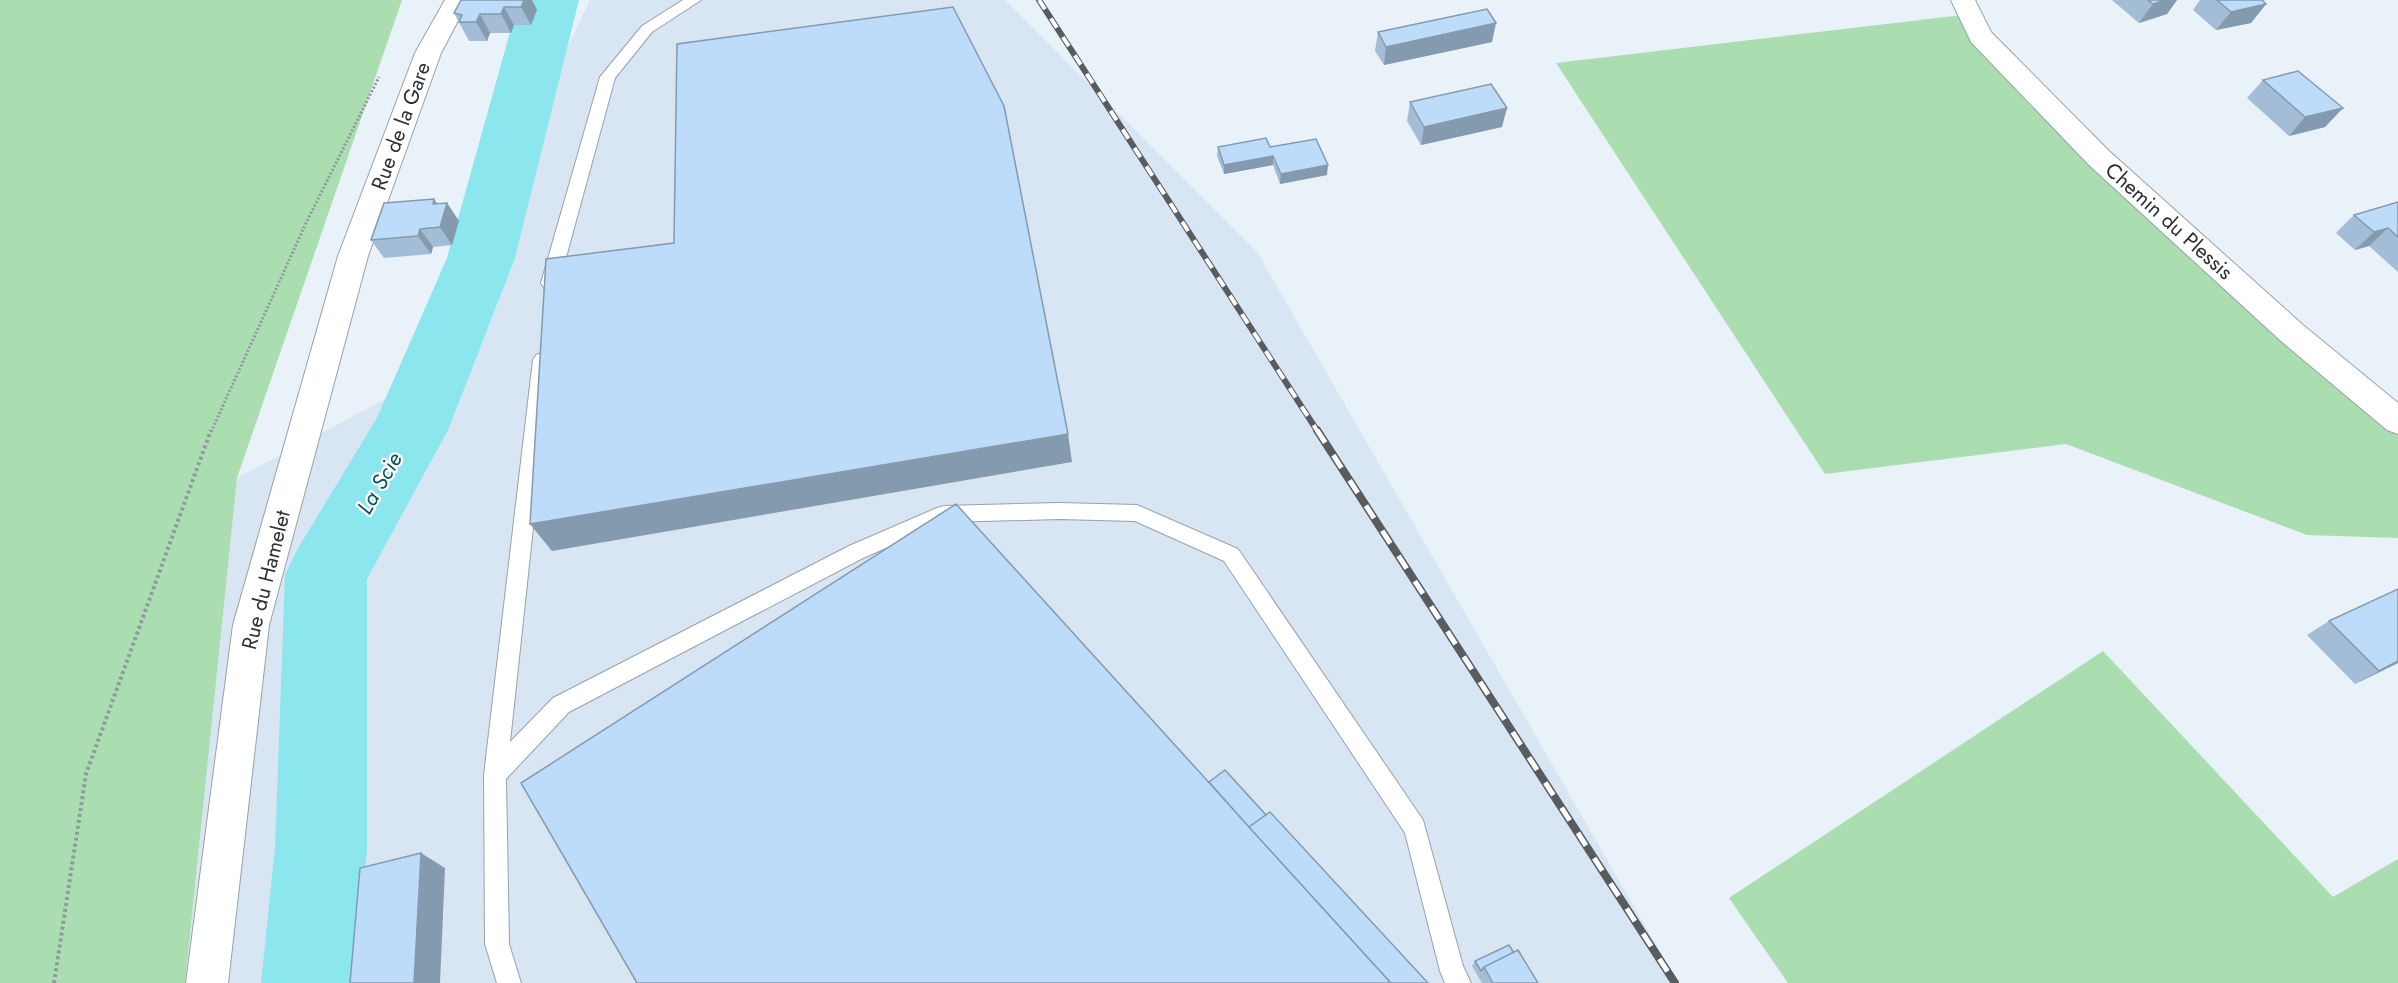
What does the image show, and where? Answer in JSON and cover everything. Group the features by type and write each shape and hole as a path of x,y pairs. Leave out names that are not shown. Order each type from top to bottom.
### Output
{"street":[{"name":"Rue de la Gare","path":"353,256 428,53 457,0"},
{"name":"Chemin du Plessis","path":"1963,0 1980,36 2099,158 2292,333 2398,421"},
{"name":"Rue du Hamelet","path":"207,983 251,625 353,256"}],"lane":[{"path":"549,299 551,275 608,77 647,29 694,0"},
{"path":"509,983 497,944 495,776 543,346"},
{"path":"495,776 523,743 561,705 856,552 944,514 1059,511 1137,513 1231,555 1415,828 1452,971 1459,983"}],"path":[{"path":"54,983 86,774 213,425 306,223 380,74"}],"shaded area":[{"path":"590,0 1005,0 1257,252 1678,983 185,983 237,478 408,387"}],"green space":[{"path":"0,0 402,0 237,478 185,983 0,983"},
{"path":"1963,15 2398,432 2398,538 2307,535 2066,444 1825,474 1556,63"},
{"path":"2103,651 2333,897 2398,859 2398,983 1788,983 1729,898"}],"building":[{"path":"461,0 524,0 521,7 504,7 501,14 480,14 476,22 459,22 462,15 454,13"},
{"path":"2148,0 2165,0 2153,4"},
{"path":"2217,0 2262,0 2266,4 2231,12"},
{"path":"953,7 1004,106 1068,434 530,524 546,259 674,243 677,44"},
{"path":"1487,9 1496,23 1386,47 1378,32"},
{"path":"2298,71 2343,108 2305,117 2263,80"},
{"path":"1491,84 1507,108 1424,127 1410,102"},
{"path":"1266,138 1270,147 1316,139 1328,165 1281,174 1273,156 1224,165 1218,147"},
{"path":"434,199 433,204 447,203 440,227 420,229 418,236 371,240 384,203"},
{"path":"2398,202 2398,237 2388,228 2374,232 2354,215"},
{"path":"956,504 1391,983 637,983 521,783"},
{"path":"2398,589 2398,661 2379,671 2329,621"},
{"path":"1225,770 1266,815 1249,827 1209,782"},
{"path":"1270,812 1428,983 1391,983 1249,827"},
{"path":"421,853 414,983 350,983 360,868"},
{"path":"1509,945 1514,953 1484,967 1481,971 1475,961"},
{"path":"1518,950 1538,983 1493,983 1484,967"}],"waterway":[{"name":"La Scie","path":"309,983 321,848 326,575 410,430 481,258 549,0"}],"railway":[{"path":"1039,0 1318,432"},
{"path":"1317,430 1675,983"}]}
